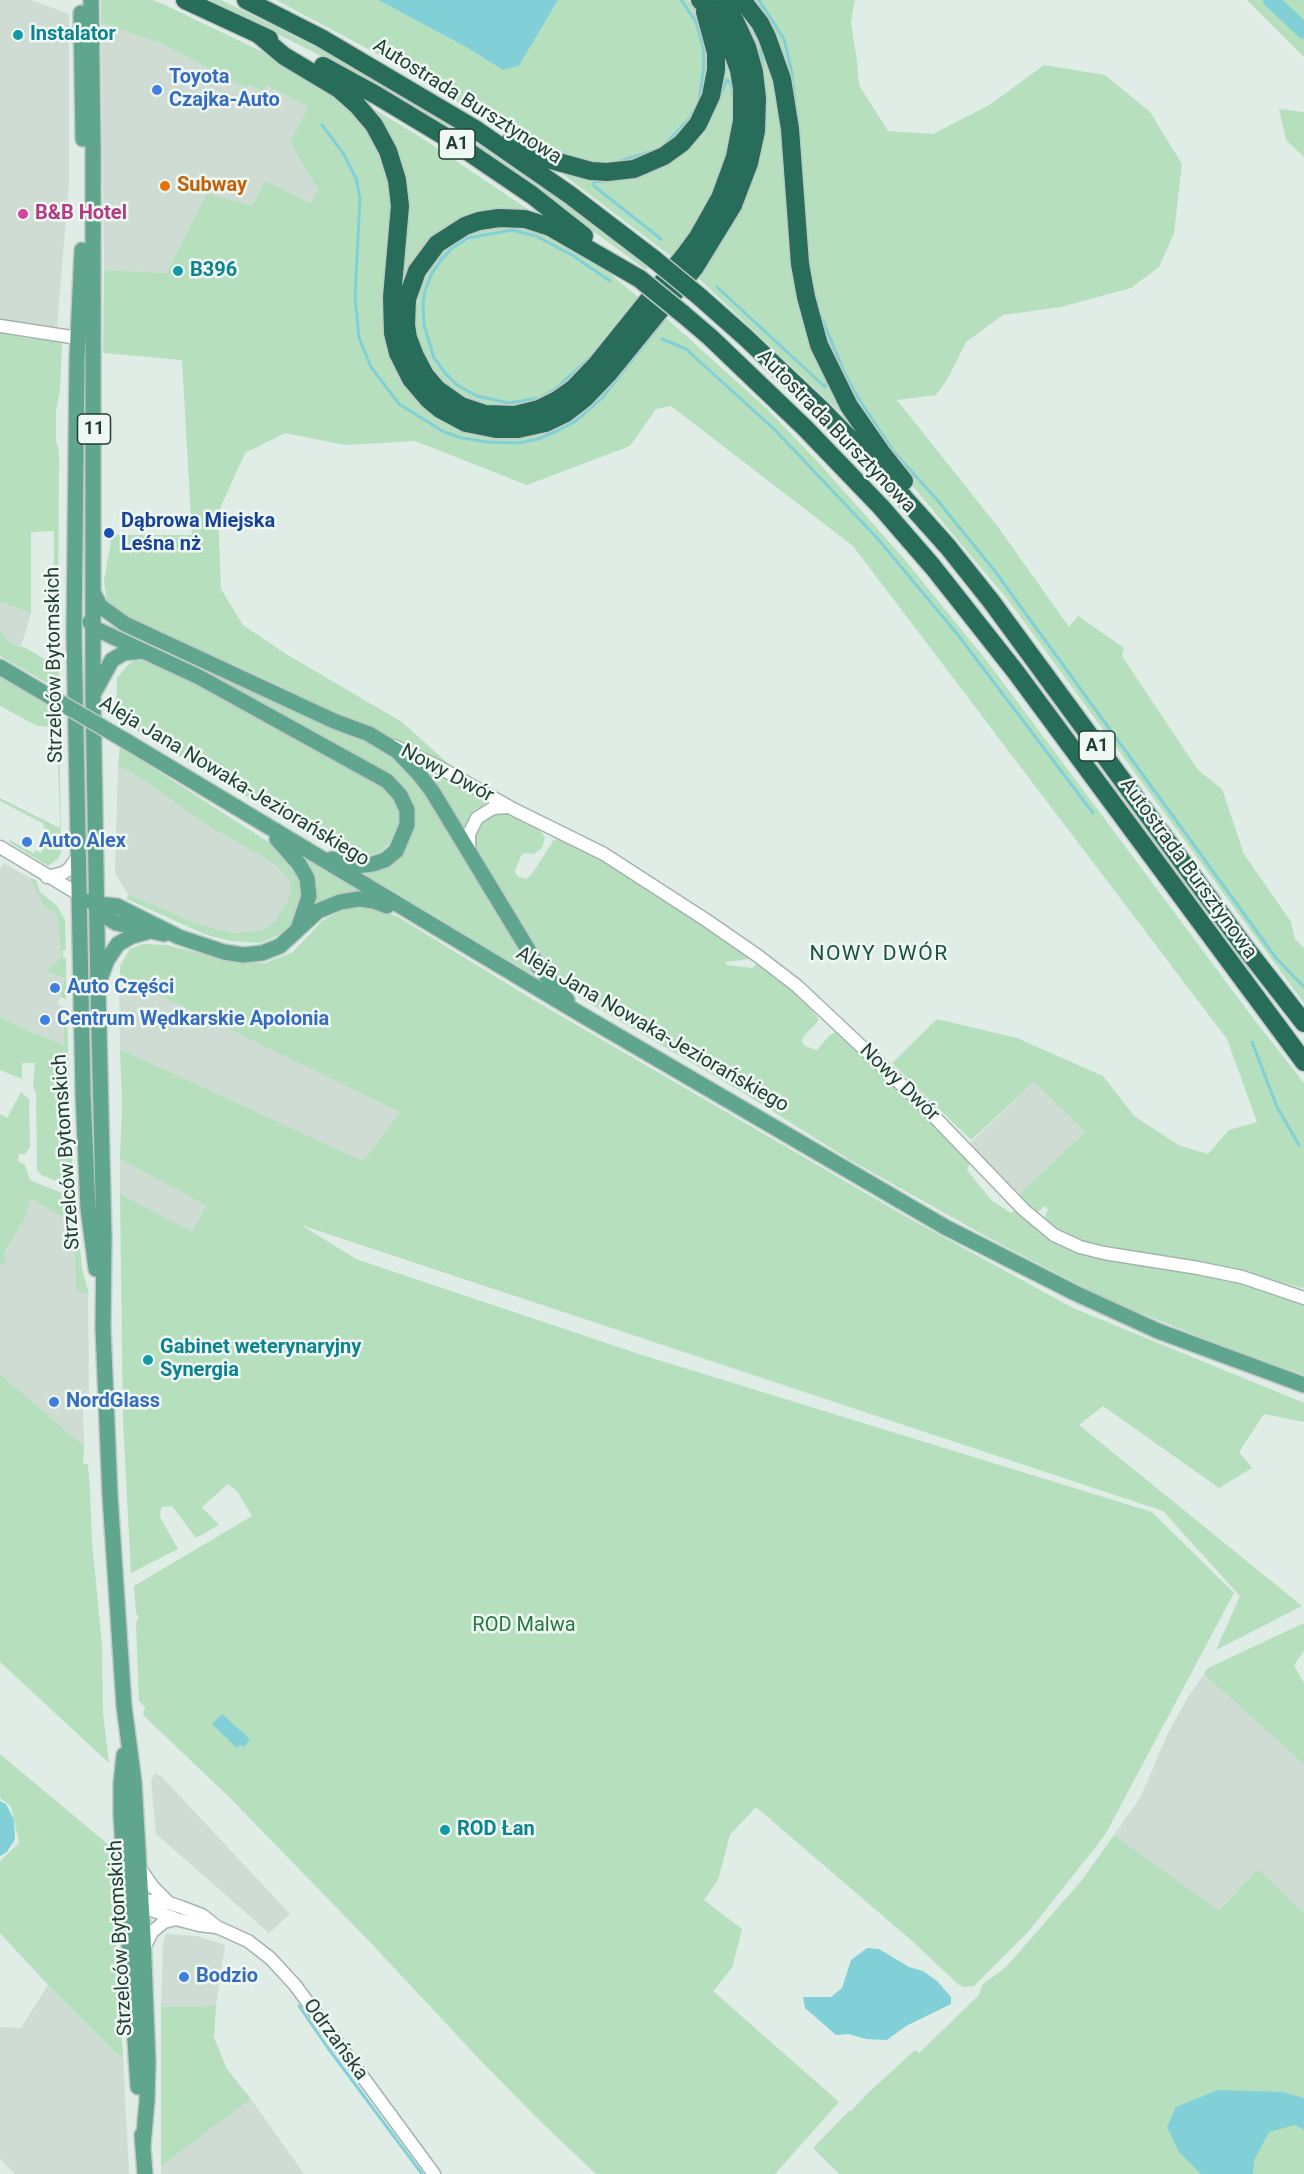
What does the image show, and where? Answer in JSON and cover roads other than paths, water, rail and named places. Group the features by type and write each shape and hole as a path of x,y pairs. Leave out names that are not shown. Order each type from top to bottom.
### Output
{"highway":[{"name":"Autostrada Bursztynowa","path":"185,0 306,57 376,95 454,142 532,195 710,337 805,428 881,507 933,567 1022,681 1304,1062"},
{"name":"Autostrada Bursztynowa","path":"246,0 321,38 446,111 570,195 700,297 821,409 864,453 948,547 991,601 1237,936 1304,1023"},
{"path":"258,34 284,56 339,89 357,105 374,125 388,152 397,180 400,206 392,297 393,327 398,353 411,379 440,409 466,423 496,429 518,429 545,423 566,413 584,399 615,365 695,267 733,206 749,163 756,131 757,98 754,72 747,47 722,0"},
{"path":"742,0 760,23 783,79 790,129 800,264 819,345 849,406 881,452 936,521 948,547"},
{"path":"446,111 529,151 567,166 607,172 634,169 655,161 675,149 687,137 703,116 711,96 716,70 716,53 701,2"},
{"path":"640,279 550,227 525,219 499,218 479,221 453,232 437,244 421,264 407,299 408,338 425,375 437,389 461,406 485,414 514,415 539,409 574,388 596,365 698,237 720,198 735,157 742,121 742,88 739,70 726,33 715,16 701,2"}],"main road":[{"name":"Strzelców Bytomskich","path":"81,0 83,217 78,338 74,586 80,854 78,939 88,1197 103,1328"},
{"name":"Strzelców Bytomskich","path":"91,0 93,694 105,1238 103,1328 110,1496 126,1728 121,1784 132,1866 141,1904 144,1949 148,2061 143,2146"},
{"path":"74,586 80,603 94,628 199,677 362,766 387,781 400,795 407,810 407,825 396,851 385,860 355,866 308,851"},
{"path":"94,594 100,606 125,624 380,740 397,751 432,791 538,966 577,1012"},
{"path":"74,652 82,637 94,628 103,625 125,624"},
{"path":"93,694 112,660 124,653 145,651"},
{"name":"Aleja Jana Nowaka-Jeziorańskiego","path":"0,667 577,1012 945,1227 1075,1293 1158,1331 1304,1385"},
{"path":"260,823 287,849 307,878 309,896 297,930"},
{"path":"97,860 110,896 117,906"},
{"path":"80,896 97,904 117,906 179,937"},
{"path":"97,904 108,918 116,923 147,932 179,937 233,954 254,954 280,946 318,911 340,902 359,899 374,901 429,923"},
{"path":"98,988 107,960 114,948 132,936 147,932"},
{"name":"Strzelców Bytomskich","path":"132,1866 128,1918 145,2174"}],"street":[{"path":"0,326 78,338"},
{"name":"Nowy Dwór","path":"380,740 437,766 513,809 604,854 706,920 780,972 897,1080 1024,1210 1054,1235 1104,1253 1242,1277 1304,1298"},
{"name":"Nowy Dwór","path":"469,850 470,829 481,814 500,807 513,809"},
{"path":"0,847 80,896"},
{"path":"47,877 69,870 80,854"},
{"path":"132,1866 169,1903"},
{"path":"128,1918 137,1906 151,1901 169,1903 202,1915 217,1927"},
{"path":"141,1904 176,1919 217,1927"},
{"path":"144,1949 152,1932 164,1923 176,1919"},
{"name":"Odrzańska","path":"217,1927 254,1946 282,1969 434,2174"}],"water":[{"path":"378,0 558,0 519,66 503,70 466,47"},
{"path":"222,1714 250,1739 244,1747 240,1745 237,1748 212,1724"},
{"path":"0,1801 6,1804 14,1820 15,1839 7,1852 0,1856"},
{"path":"867,1948 879,1949 909,1967 923,1971 937,1981 951,1997 951,2004 906,2026 887,2040 866,2039 848,2034 836,2035 805,2008 803,1997 831,1997 842,1988 851,1960"},
{"path":"1218,2090 1283,2092 1304,2098 1304,2130 1295,2125 1269,2132 1254,2160 1253,2174 1201,2174 1179,2152 1167,2127 1176,2107"}],"waterway":[{"path":"664,145 690,118 699,101 704,66 703,47 696,22 681,0"},
{"path":"759,0 784,39 791,68 798,123"},
{"path":"1271,0 1304,31"},
{"path":"760,50 767,62"},
{"path":"761,54 764,80"},
{"path":"727,80 731,83 733,95"},
{"path":"712,114 727,80"},
{"path":"322,125 343,153 356,178 360,199 355,296 359,338 371,367 399,404 444,432 462,438 488,442 518,443 538,439 559,430 576,421 602,398 663,321"},
{"path":"724,163 728,146"},
{"path":"620,161 656,150"},
{"path":"615,180 594,182 594,186 661,239"},
{"path":"707,265 734,220"},
{"path":"594,354 555,389 540,398 509,403 477,396 457,385 434,358 424,325 425,291 431,275 452,248 468,238 512,230 536,236 572,255 610,281"},
{"path":"808,255 810,269"},
{"path":"812,281 817,304"},
{"path":"717,287 825,387 827,383 822,370"},
{"path":"820,314 845,374 894,452 938,501 994,570 1276,958 1304,987"},
{"path":"662,339 686,349 775,430 878,539 958,635 1093,813"},
{"path":"1252,1042 1277,1107 1299,1145"},
{"path":"299,2006 422,2174"}],"place":[{"name":"Instalator","path":"18,35"},
{"name":"Toyota Czajka-Auto","path":"157,90"},
{"name":"Subway","path":"165,186"},
{"name":"B&B Hotel","path":"23,214"},
{"name":"B396","path":"178,271"},
{"name":"Dąbrowa Miejska Leśna nż","path":"109,533"},
{"name":"Auto Alex","path":"27,842"},
{"name":"Auto Części","path":"55,988"},
{"name":"Centrum Wędkarskie Apolonia","path":"45,1020"},
{"name":"Gabinet weterynaryjny Synergia","path":"148,1360"},
{"name":"NordGlass","path":"54,1402"},
{"name":"ROD Łan","path":"445,1830"},
{"name":"Bodzio","path":"184,1977"}],"district":[{"name":"NOWY DWÓR","path":"879,955"}],"park label":[{"name":"ROD Malwa","path":"524,1626"}]}
